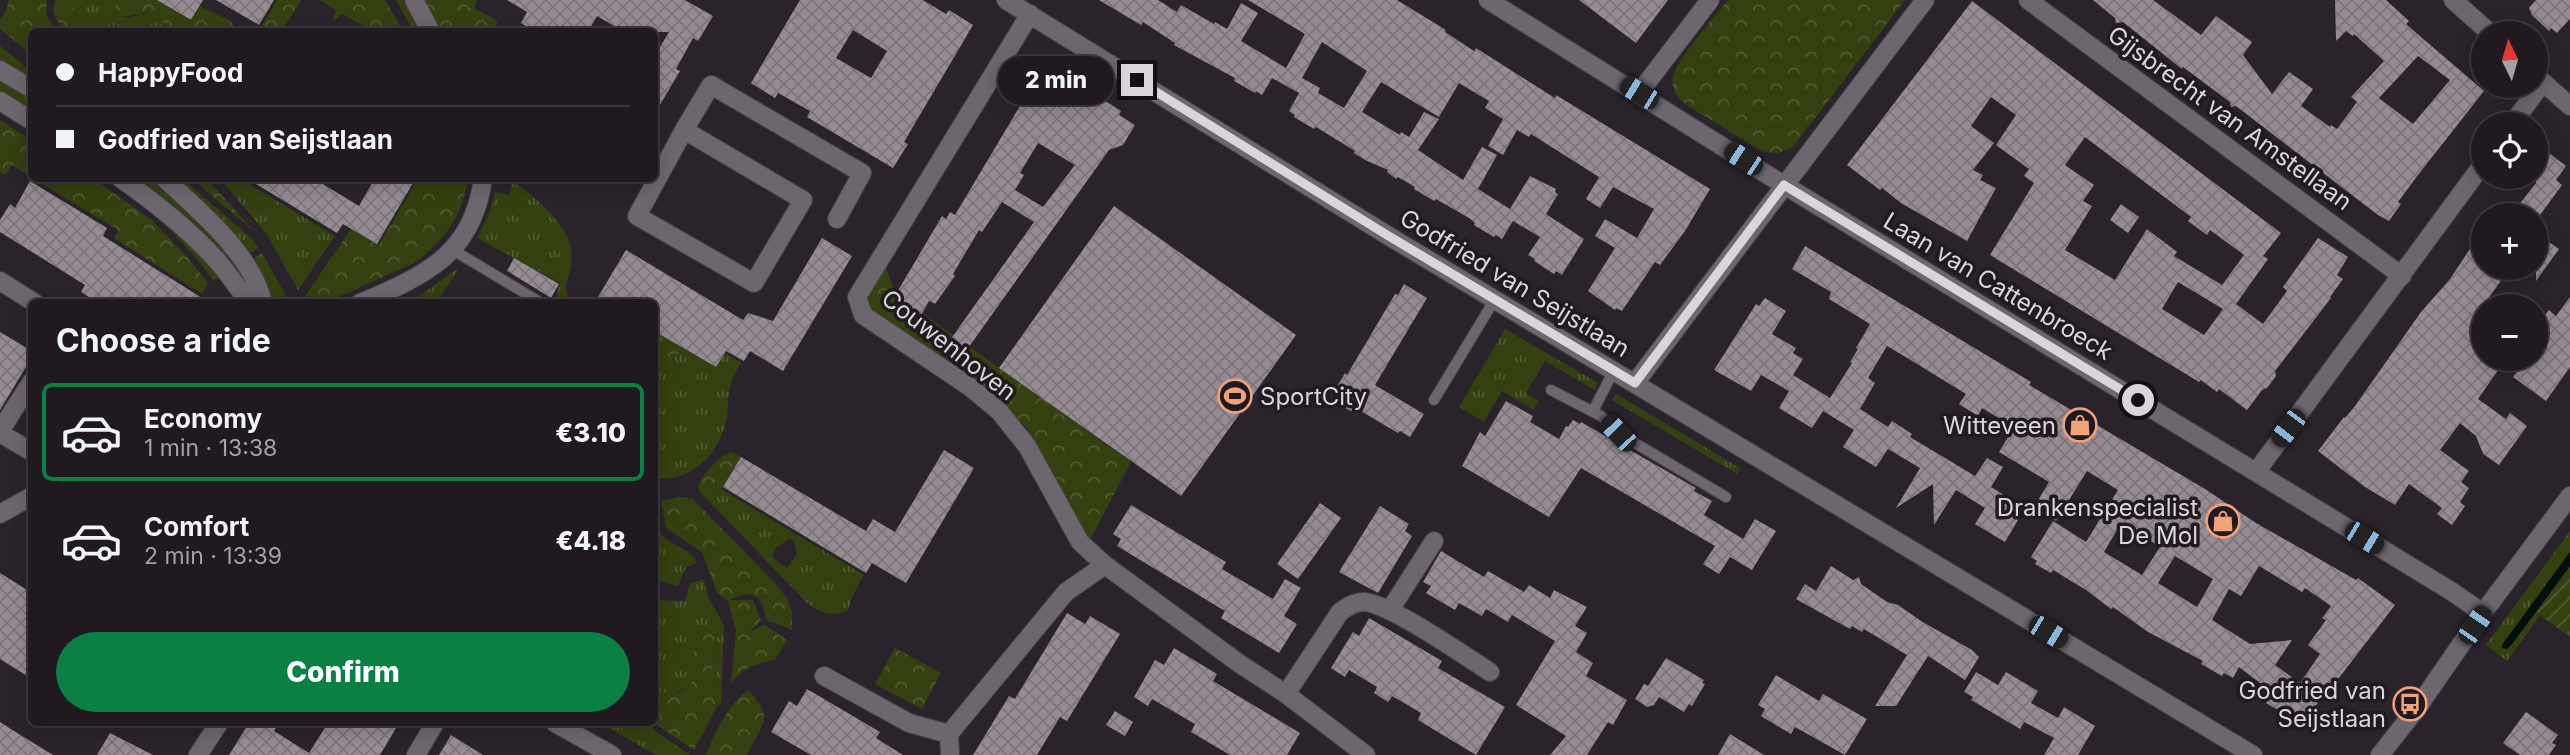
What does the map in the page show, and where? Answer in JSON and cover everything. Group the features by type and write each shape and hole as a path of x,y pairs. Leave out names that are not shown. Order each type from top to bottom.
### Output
{"street":[{"path":"414,0 429,28"},
{"name":"Godfried van Seijstlaan","path":"1006,0 1387,235 2253,755"},
{"name":"Laan van Cattenbroeck","path":"1488,0 1784,185 2483,613"},
{"path":"1639,93 1710,0"},
{"path":"1635,383 1925,0"},
{"name":"Gijsbrecht van Amstellaan","path":"2028,0 2402,276"},
{"path":"2454,0 2477,21"},
{"name":"Couwenhoven","path":"1030,14 857,297 863,315 970,387 999,411 1027,446 1080,542 1105,565 1240,664 1286,694 1366,755"},
{"path":"0,70 28,87"},
{"path":"658,178 710,85 862,173 837,219"},
{"path":"2548,86 2570,106"},
{"path":"0,101 28,118"},
{"path":"656,182 637,216 754,284 803,200 684,130"},
{"path":"2256,472 2471,181"},
{"path":"125,182 186,230 220,264 248,299"},
{"path":"168,182 227,240 259,286 262,299"},
{"path":"369,299 411,281 453,250 468,228 480,202 482,182"},
{"path":"0,281 29,299"},
{"path":"28,388 0,432 28,450"},
{"path":"2380,755 2570,496"},
{"path":"0,514 28,498"},
{"path":"1390,610 1434,541"},
{"path":"950,755 949,734 1066,592 1105,565"},
{"path":"1286,694 1339,612 1351,604 1364,602 1390,610 1489,672"},
{"path":"824,676 909,723 949,734"},
{"path":"198,755 217,726"},
{"path":"416,755 433,726"},
{"path":"560,726 612,755"}],"lane":[{"path":"453,250 535,299"},
{"path":"1434,400 1495,299"},
{"path":"1593,411 1614,370"},
{"path":"1551,390 1593,411 1618,433 1726,497"}],"green space":[{"path":"9,0 47,0 46,15 54,28 28,28 28,52 0,29 0,19"},
{"path":"55,0 74,0 76,14 89,28 64,28 55,17"},
{"path":"74,0 114,0 118,16 128,18 155,11 161,14 165,28 89,28 76,14"},
{"path":"114,0 157,0 191,21 200,6 231,21 234,28 165,28 160,13 155,12 118,16"},
{"path":"277,0 301,0 284,28 261,27"},
{"path":"320,0 385,0 401,28 362,28 342,14 332,22 336,10"},
{"path":"396,0 403,0 418,28 411,28"},
{"path":"424,0 477,0 474,8 498,21 494,28 439,28"},
{"path":"1728,0 1905,0 1793,147 1778,153 1763,152 1685,104 1674,88 1673,76 1676,68"},
{"path":"0,46 28,69 28,81 0,63"},
{"path":"0,78 28,95 28,111 0,94"},
{"path":"0,120 28,138 28,175 12,165 5,175 0,172"},
{"path":"39,182 98,182 152,220 188,258 208,283 202,294 114,238 118,230"},
{"path":"110,182 119,182 143,199 223,275 214,281 165,225"},
{"path":"140,182 159,182 203,222 237,265 232,267 184,216"},
{"path":"178,182 186,182 252,239 258,248 247,256"},
{"path":"196,182 210,182 254,231"},
{"path":"223,182 246,182 335,236 298,290 266,233"},
{"path":"416,182 467,182 462,205 450,228 433,247 412,264 334,299 303,299 351,229 379,245"},
{"path":"513,182 540,203 566,234 572,255 567,285 569,299 556,298 560,283 477,238 490,212 495,192 510,195"},
{"path":"262,253 288,299 273,299 250,261"},
{"path":"884,263 896,294 1131,462 1090,540 1024,425 997,399 866,305 866,291"},
{"path":"460,267 439,299 411,299"},
{"path":"1505,329 1598,383 1595,390 1545,361 1526,393 1539,401 1533,410 1502,391 1484,422 1459,407"},
{"path":"658,333 687,351 665,358 658,357"},
{"path":"687,351 716,367 725,353 741,363 731,383 724,430 712,453 693,470 658,479 658,357 665,358"},
{"path":"1616,394 1740,468 1737,474 1612,400"},
{"path":"732,452 741,457 721,489 711,497 703,495 698,489 706,473 717,461"},
{"path":"721,489 864,575 848,610 837,614 827,613 807,603 703,495 711,497","holes":["789,539 794,541 797,554 787,568 772,555 776,548"]},
{"path":"680,497 693,499 774,582 787,598 792,612 792,630 766,620 762,604 755,596 750,594 729,600 753,600 761,620 750,632 765,625 787,640 775,660 745,670 731,684 736,631 728,601 717,593 702,552 666,528 661,501"},
{"path":"658,531 669,542 688,552 697,563 686,567 678,586 658,581"},
{"path":"2570,531 2570,552 2502,645 2507,649 2536,612 2540,615 2507,661 2486,645"},
{"path":"2570,566 2570,637 2536,612"},
{"path":"703,579 708,596 724,625 721,702 717,707 712,679 717,634 688,687 671,694 658,692 658,600 685,601 690,583"},
{"path":"707,632 717,633 712,679 717,707 694,750 658,726 658,691 678,692 691,683 696,637"},
{"path":"895,648 941,673 922,709 875,684"},
{"path":"748,690 762,708 764,722 747,755 706,755 728,711"},
{"path":"605,726 648,726 690,755 656,755"}],"shaded area":[{"path":"2570,552 2570,566 2512,644 2507,649 2502,648 2502,645"}],"building":[{"path":"157,0 203,0 191,20"},
{"path":"216,0 274,0 259,25"},
{"path":"507,0 685,0 713,16 698,41 693,38 676,69 680,71 658,108 658,50 669,32 658,32 658,28 617,28 597,16 590,28 529,28 521,23 527,12"},
{"path":"800,0 923,0 946,14 949,10 973,25 904,142 908,144 893,168 807,117 810,111 778,93 775,98 751,83","holes":["853,30 887,51 871,78 836,58"]},
{"path":"1099,0 1158,0 1177,12 1181,5 1227,29 1241,3 1258,13 1241,41 1286,68 1305,34 1248,0 1397,0 1474,51 1476,48 1710,189 1685,231 1660,265 1655,262 1622,311 1616,308 1615,310 1588,291 1615,248 1595,236 1605,219 1637,238 1654,209 1613,187 1600,208 1586,199 1599,177 1531,134 1529,137 1517,130 1503,155 1488,146 1503,119 1485,108 1489,101 1459,83 1439,117 1381,82 1362,112 1400,135 1401,132 1409,137 1424,112 1439,119 1418,150 1463,180 1482,147 1497,155 1478,189 1510,209 1530,176 1556,189 1558,194 1546,214 1584,239 1562,275 1556,271 1554,274 1528,255 1540,237 1513,221 1502,239 1496,235 1494,237 1474,225 1469,218 1436,199 1434,201 1398,177 1396,179 1388,170 1365,160 1316,127 1314,129 1294,117 1289,111 1299,93 1272,78 1262,95 1256,91 1255,93 1234,81 1235,78 1174,45 1175,43 1143,22 1141,25","holes":["1322,42 1367,71 1344,108 1318,93 1320,88 1302,78"]},
{"path":"1579,0 1668,0 1636,43"},
{"path":"2093,0 2153,0 2201,35 2216,16 2252,42 2243,55 2272,94 2289,72 2313,89 2301,106 2337,129 2357,102 2351,97 2384,61 2354,34 2353,36 2346,31 2336,41 2335,0 2386,0 2409,21 2406,24 2471,80 2471,98 2478,98 2398,202 2401,204 2389,221 2236,106 2231,107 2230,102 2183,67 2182,69 2123,22 2116,23 2115,18","holes":["2418,56 2450,80 2413,124 2379,98"]},
{"path":"2536,0 2570,0 2570,19 2557,33 2551,28 2549,31 2548,21 2538,21 2529,8"},
{"path":"1972,1 2281,233 2263,256 2268,259 2236,304 2263,324 2287,291 2283,287 2318,238 2348,257 2337,275 2343,279 2331,298 2275,371 2276,376 2267,388 2262,390 2247,410 2219,389 2217,392 2201,380 2199,382 1990,255 2034,183 2024,176 2029,169 1996,145 2016,115 1991,97 1971,126 1994,143 1973,170 1983,175 1980,180 1996,188 1967,241 1901,203 1882,188 1880,190 1847,165","holes":["2085,137 2191,217 2188,221 2207,235 2210,230 2244,255 2222,285 2174,256 2177,252 2147,229 2115,280 2065,250 2092,206 2083,201 2094,185 2065,165","2178,282 2223,309 2204,335 2162,309"]},
{"path":"1042,69 1048,73 1051,69 1060,74 1069,80 1067,84 1100,104 1103,100 1112,105 1121,111 1119,115 1135,125 1123,145 1109,150 966,351 950,340 1034,222 1002,202 982,232 979,230 953,274 955,276 935,304 929,301 920,317 896,303 900,296 896,294 942,216 946,219 950,212 955,215","holes":["1038,143 1075,165 1043,207 1015,190 1024,175 1020,173"]},
{"path":"2548,154 2566,166 2556,180 2562,185 2548,204 2520,203 2531,189 2548,189"},
{"path":"32,182 107,228 103,236 204,299 92,299 81,292 85,285 0,232 0,220 10,204 15,208"},
{"path":"253,182 320,182 359,206 373,182 414,182 377,244 343,224 337,233"},
{"path":"2121,204 2139,217 2128,233 2110,220"},
{"path":"1114,206 1296,335 1181,496 999,368"},
{"path":"822,238 852,256 783,371 750,351 744,361 726,351 716,367 658,333 658,299 598,297 626,250 743,320 748,313 773,321"},
{"path":"2548,241 2559,249 2548,264"},
{"path":"1805,246 2031,382 2029,385 2205,489 2256,523 2356,580 2358,578 2395,605 2332,687 2328,684 2305,726 2266,703 2272,692 2239,667 2233,678 2224,673 2222,676 2201,664 2203,661 2148,632 2053,570 2051,573 2035,564 2037,561 2031,557 2053,521 2086,542 2118,490 2087,471 2056,521 2034,507 2049,482 1999,452 2014,427 1982,408 1978,416 1959,404 1966,394 1887,346 1868,378 1875,383 1860,409 1888,427 1892,421 1912,434 1910,437 1975,476 1987,458 2003,467 1991,487 2025,508 2005,542 1975,524 1985,508 1956,490 1934,525 1933,484 1896,508 1920,468 1888,449 1876,467 1843,447 1854,430 1823,411 1812,428 1779,408 1789,391 1761,375 1751,391 1714,370 1756,304 1759,306 1765,298 1786,311 1772,334 1796,348 1793,353 1803,359 1793,375 1830,398 1852,363 1850,362 1858,349 1856,348 1870,324 1829,299 1831,292 1792,269","holes":["2121,523 2160,547 2142,575 2104,552","2175,556 2213,579 2197,607 2158,583","2259,566 2302,592 2305,588 2331,606 2322,618 2326,620 2308,645 2320,654 2300,683 2275,665 2292,640 2250,644 2212,620 2229,589 2241,596"]},
{"path":"2471,247 2471,280 2501,280 2492,294 2471,294 2471,371 2498,371 2478,399 2506,419 2510,413 2527,426 2499,465 2483,454 2476,436 2460,423 2440,450 2469,471 2461,482 2469,488 2460,502 2465,506 2452,525 2437,514 2442,508 2409,484 2395,505 2365,487 2318,451 2355,406 2421,312 2450,279"},
{"path":"514,258 559,284 551,298 507,271"},
{"path":"1404,284 1427,298 1375,385 1424,414 1410,437 1359,410 1357,414 1345,408 1337,403 1340,397 1333,393"},
{"path":"2570,297 2570,367 2546,401 2513,377 2518,371 2548,371 2548,311 2556,316"},
{"path":"0,332 28,349 28,364 0,410"},
{"path":"1506,401 1533,416 1530,422 1559,439 1573,420 1580,424 1581,422 1696,488 1694,491 1712,501 1704,515 1743,539 1755,519 1776,531 1752,570 1730,557 1719,574 1703,564 1715,546 1581,468 1549,517 1462,466 1480,432 1485,436"},
{"path":"944,450 974,468 906,583 872,563 866,573 723,487 741,457 866,531 873,519 895,532"},
{"path":"1320,503 1341,518 1298,579 1277,564"},
{"path":"1131,505 1226,562 1222,569 1273,599 1285,579 1301,588 1284,616 1297,624 1279,653 1221,618 1225,611 1117,546 1121,539 1113,534"},
{"path":"1380,506 1409,524 1405,531 1412,536 1378,593 1339,572"},
{"path":"1441,551 1484,577 1488,571 1524,592 1529,585 1550,598 1554,590 1587,607 1575,626 1587,633 1576,652 1593,663 1586,676 1627,700 1613,725 1608,722 1587,755 1550,755 1566,736 1516,705 1555,641 1512,615 1508,622 1486,609 1482,616 1459,603 1455,610 1426,593 1431,586 1423,582"},
{"path":"1831,566 1853,580 1859,577 1861,584 1887,602 1898,605 1972,650 1979,657 1965,680 1928,656 1896,706 1875,706 1907,655 1864,629 1862,632 1852,626 1850,629 1796,599 1805,584 1816,591"},
{"path":"0,573 28,590 28,676 0,659"},
{"path":"1067,613 1085,624 1090,616 1120,634 1067,721 1060,717 1037,755 973,755 1009,696 1015,699"},
{"path":"1369,618 1442,661 1438,668 1505,707 1476,755 1418,720 1421,713 1406,704 1392,696 1388,702 1374,693 1377,687 1349,670 1345,677 1331,668 1353,632 1359,636"},
{"path":"1174,648 1217,674 1213,681 1300,733 1287,755 1230,755 1191,732 1195,724 1152,699 1148,706 1134,697 1155,660 1164,665"},
{"path":"1666,658 1704,680 1702,683 1705,684 1692,706 1689,704 1684,712 1659,697 1654,705 1647,707 1635,699 1644,684 1648,686"},
{"path":"1976,672 1998,685 2006,672 2038,691 2031,703 2058,718 2064,707 2095,726 2078,755 2044,755 2054,738 2024,722 2020,729 1971,700 1973,697 1964,692"},
{"path":"1776,675 1819,701 1823,694 1867,719 1845,755 1795,727 1791,734 1761,716 1765,709 1758,705"},
{"path":"807,689 880,732 876,738 903,755 811,755 771,732 789,701 797,706"},
{"path":"1115,711 1133,722 1125,736 1106,725"},
{"path":"2526,712 2558,735 2552,743 2556,745 2549,755 2520,755 2503,743"},
{"path":"0,722 14,731 53,755 0,755"},
{"path":"247,726 277,726 274,731 309,753 326,726 397,726 380,755 229,755"},
{"path":"110,733 153,755 97,755"},
{"path":"1730,734 1764,755 1718,755"},
{"path":"451,735 483,755 439,755"}],"place":[{"name":"SportCity","path":"1235,396"},
{"name":"Witteveen","path":"2080,425"},
{"name":"Drankenspecialist De Mol","path":"2223,521"},
{"name":"Godfried van Seijstlaan","path":"2410,704"}],"route":[{"path":"1137,80 1387,235 1635,383 1784,185 2138,400"}]}
